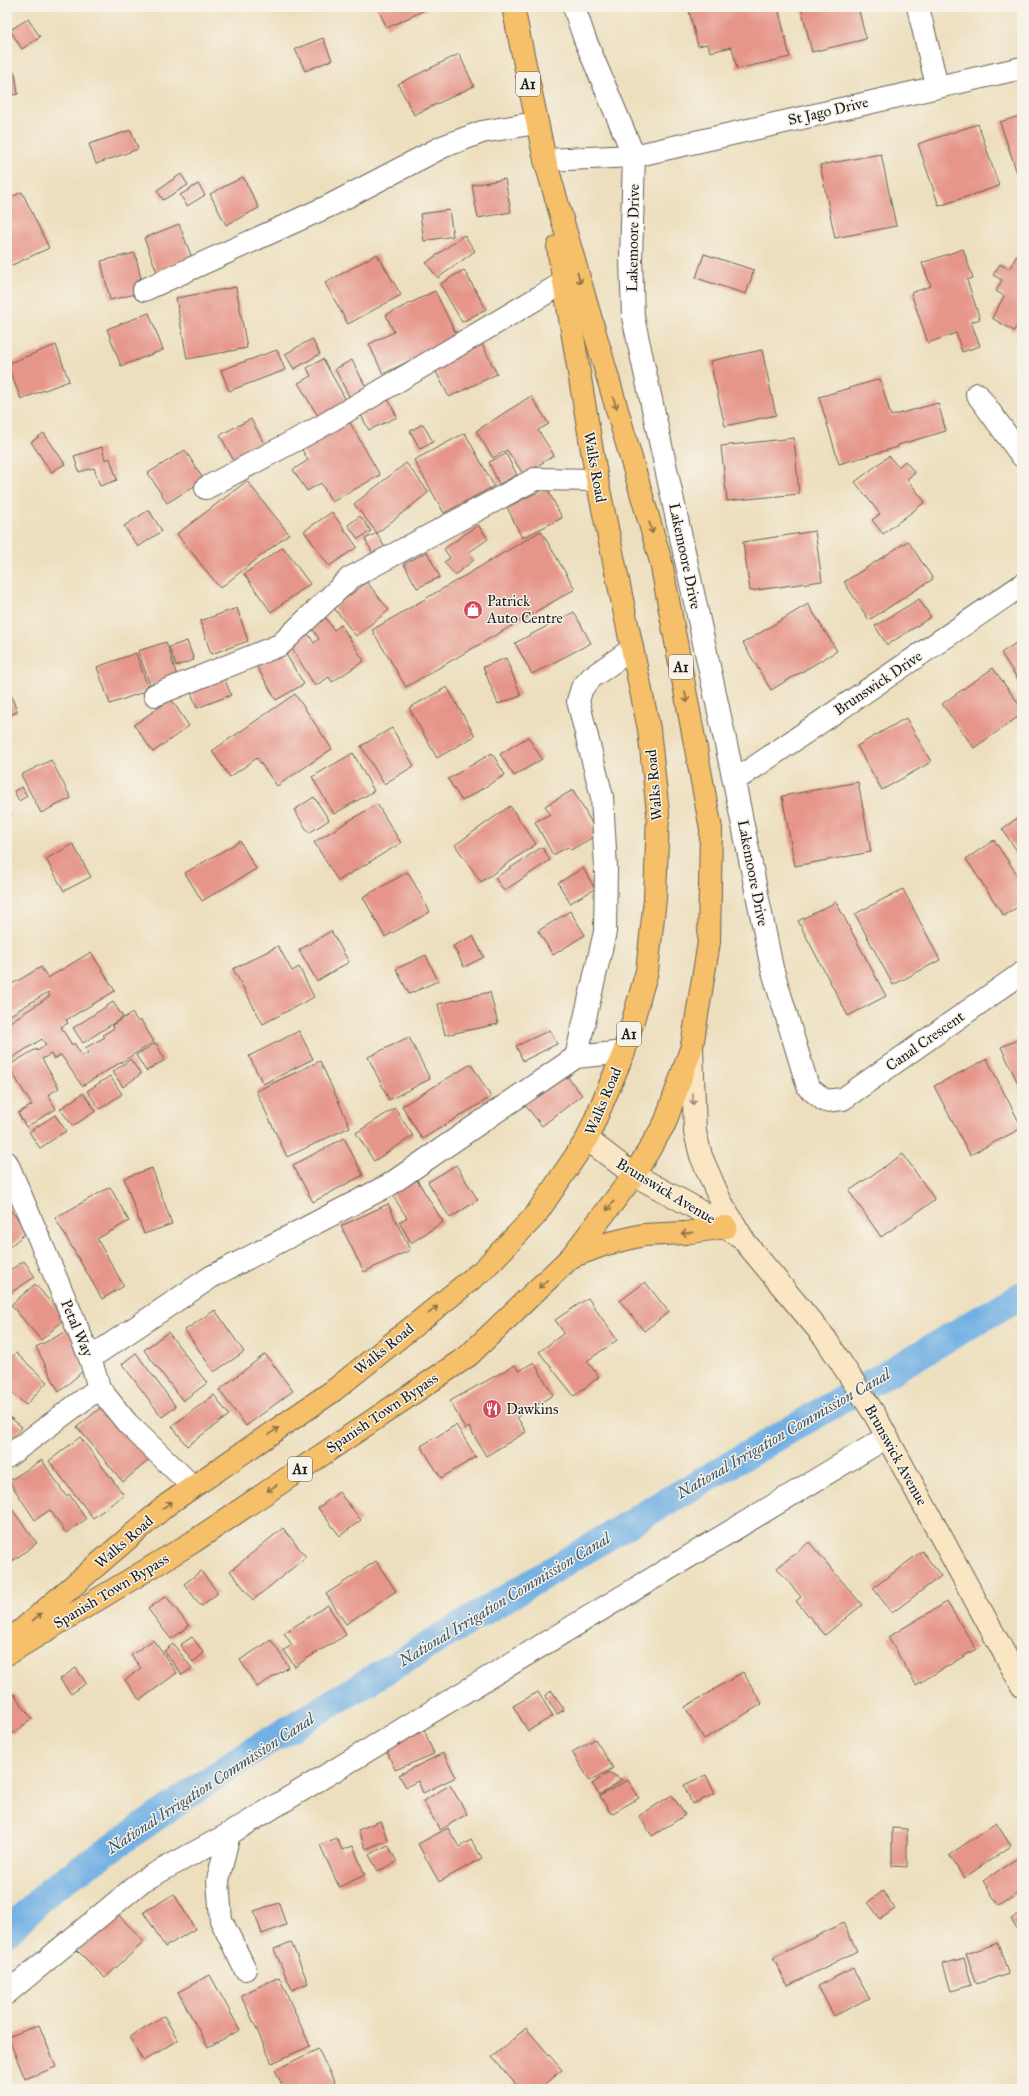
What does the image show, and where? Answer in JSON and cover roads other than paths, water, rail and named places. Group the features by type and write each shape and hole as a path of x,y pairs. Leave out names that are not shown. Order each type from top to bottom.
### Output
{"main road":[{"name":"Walks Road","path":"513,7 536,123 545,160 661,562 711,829 709,942 692,1046 665,1123 634,1175"},
{"name":"Walks Road","path":"7,1642 168,1504 192,1486 333,1391 483,1270 535,1216 587,1140 624,1052 646,971 655,899 658,813 649,729 597,480 563,283 545,160"},
{"name":"Brunswick Avenue","path":"692,1046 695,1132 701,1156 721,1202 745,1242 826,1338 875,1415 1022,1686"},
{"name":"Brunswick Avenue","path":"587,1140 634,1175 726,1227 745,1242"},
{"name":"Spanish Town Bypass","path":"7,1654 193,1542 468,1356 571,1256 634,1175"},
{"path":"571,1256 606,1244 643,1235 685,1233 726,1227"}],"street":[{"name":"Lakemoore Drive","path":"574,7 584,37 634,156 632,259 633,317 734,781 772,968 808,1086 825,1101"},
{"path":"918,7 937,86"},
{"name":"St Jago Drive","path":"545,160 634,156 937,86 1022,68"},
{"path":"144,290 331,205 442,147 482,132 536,123"},
{"path":"206,488 320,427 563,283"},
{"path":"977,394 1022,456"},
{"path":"155,695 280,645 350,578 534,479 597,480"},
{"name":"Brunswick Drive","path":"734,781 1022,585"},
{"path":"576,1057 605,932 606,868 602,797 578,701 582,688 592,677 632,649"},
{"name":"Canal Crescent","path":"825,1101 843,1099 1022,973"},
{"path":"90,1358 211,1277 390,1185 576,1057 624,1052"},
{"name":"Petal Way","path":"7,1163 90,1358 99,1388"},
{"path":"7,1457 99,1388 127,1423 192,1486"},
{"path":"7,1993 142,1881 229,1834 887,1437"},
{"path":"229,1834 218,1880 221,1920 245,1969"}],"waterway":[{"name":"National Irrigation Commission Canal","path":"7,1932 49,1891 246,1755 647,1513 1022,1295"}],"place":[{"name":"Patrick Auto Centre","path":"473,610"},
{"name":"Dawkins","path":"492,1409"}]}
